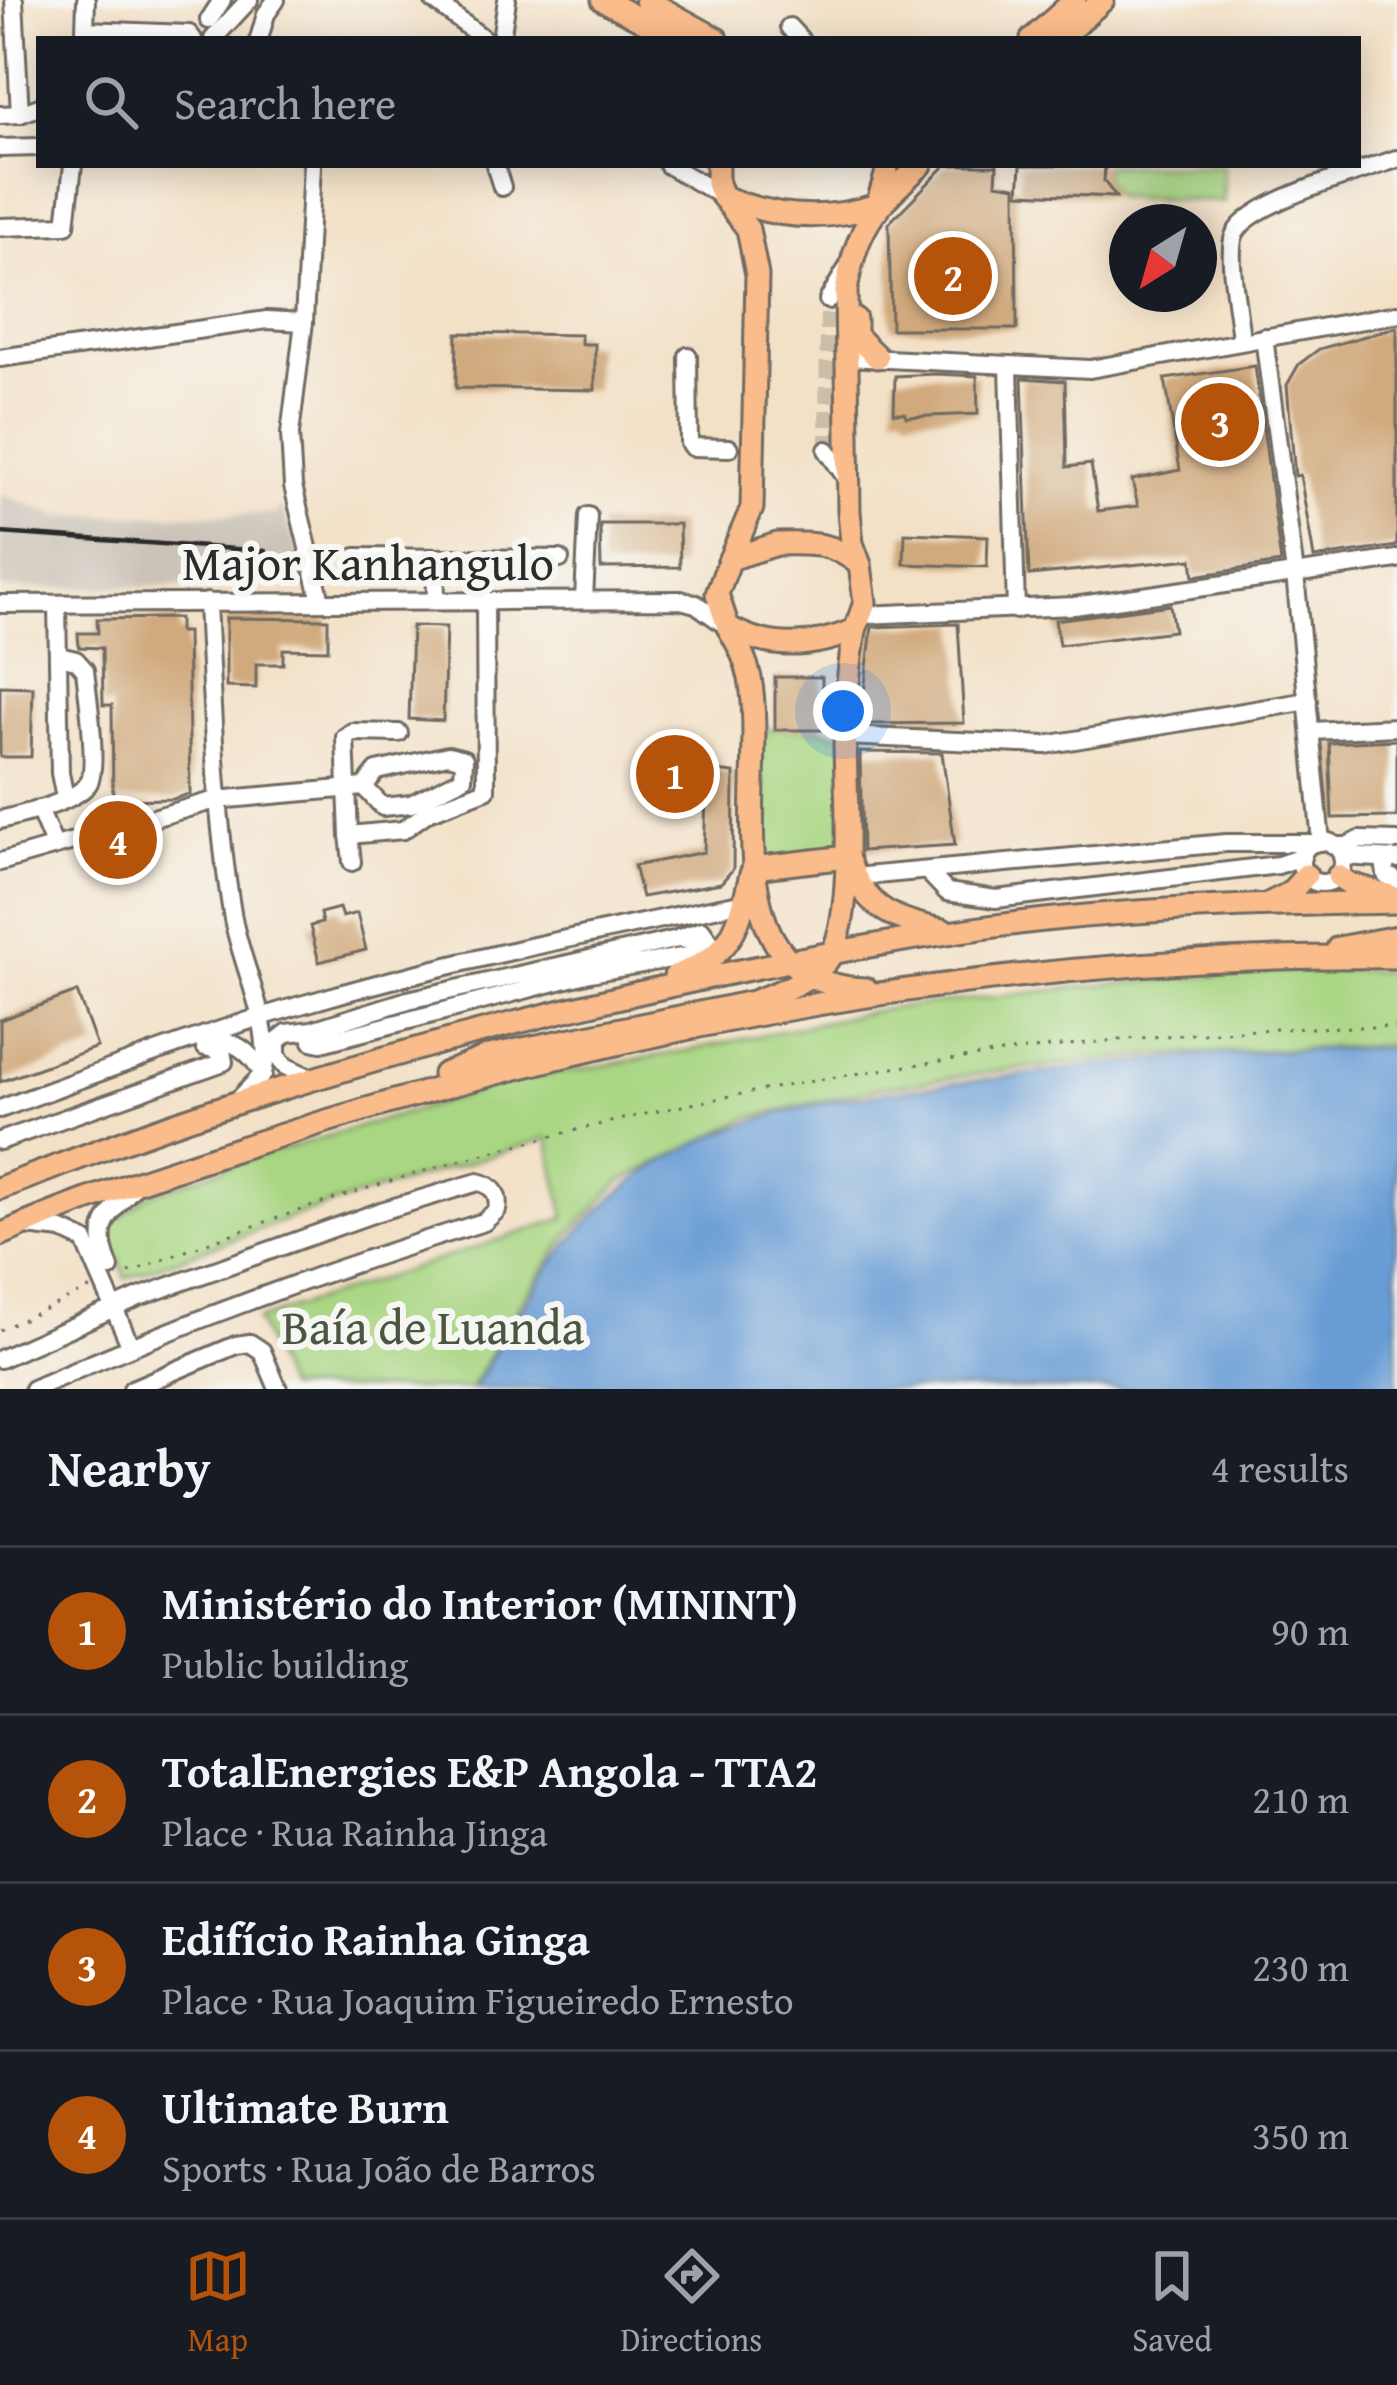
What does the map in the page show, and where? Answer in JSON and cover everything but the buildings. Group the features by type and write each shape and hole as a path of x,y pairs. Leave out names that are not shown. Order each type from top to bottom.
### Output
{"main road":[{"path":"603,0 672,36"},
{"path":"646,0 712,36"},
{"path":"1035,36 1076,0"},
{"path":"1063,36 1103,0"},
{"path":"718,168 722,196 748,230 757,275 752,508 718,594 751,685 753,868 768,928 790,962 841,987 897,990"},
{"path":"878,205 886,168"},
{"path":"10,1230 349,1112 489,1056 753,1002 790,988 830,956 851,867 845,736 865,589 852,543 849,482 850,263 878,205 918,168"},
{"path":"877,357 855,335 864,244 887,211 928,168"},
{"path":"722,196 773,214 799,216 878,205"},
{"path":"730,559 777,544 805,544 839,549 860,565"},
{"path":"728,627 761,642 811,644 860,622"},
{"path":"1330,852 1350,884 1397,900"},
{"path":"1264,905 1290,893 1304,866"},
{"path":"753,868 851,867"},
{"path":"851,867 870,902 894,918 955,932"},
{"path":"614,1000 719,954 734,931 753,868"},
{"path":"0,1188 314,1079 614,1000 790,962 955,932 1264,905 1397,900"},
{"path":"1314,955 1375,938 1397,937"},
{"path":"349,1112 560,1057 897,990 1314,955 1397,957"}],"street":[{"path":"14,0 20,114"},
{"path":"86,0 85,30 191,36"},
{"path":"211,30 222,0"},
{"path":"211,30 249,0"},
{"path":"260,36 276,0"},
{"path":"434,0 480,36"},
{"path":"501,36 507,0"},
{"path":"0,116 36,107"},
{"path":"0,148 36,147"},
{"path":"1241,341 1233,241 1245,219 1396,159"},
{"path":"0,227 66,225 73,168"},
{"path":"312,168 304,322 290,434 293,486 321,601"},
{"path":"496,168 502,187"},
{"path":"673,168 722,196"},
{"path":"828,300 850,263"},
{"path":"846,357 1090,369 1397,314"},
{"path":"0,358 267,320 304,322"},
{"path":"1264,337 1310,731 1330,852 1325,883 1304,866"},
{"path":"688,356 689,443 729,448"},
{"path":"1010,367 1016,610"},
{"path":"827,450 849,482"},
{"path":"584,600 588,516"},
{"path":"356,557 560,559"},
{"path":"435,558 436,600"},
{"path":"681,600 709,584 730,559"},
{"path":"860,622 1074,606 1397,559"},
{"path":"349,835 403,830 428,812 486,790 485,600"},
{"name":"Major Kanhangulo","path":"0,604 681,600 697,604 728,627"},
{"path":"207,602 215,800 233,920 261,1027 263,1074 234,1103"},
{"path":"57,605 65,798"},
{"path":"0,820 84,789 93,773 85,670 76,659 59,656"},
{"path":"845,736 1045,745 1307,701"},
{"path":"1310,731 1397,727"},
{"path":"352,862 349,835 356,789 348,734 399,733"},
{"path":"0,862 215,800 356,789 373,773 400,764 448,755 464,759 463,778 411,804 382,807 356,789"},
{"path":"39,809 54,845"},
{"path":"927,872 946,892 996,899 1278,865 1304,866 1359,840 1397,841"},
{"path":"851,867 927,872 1226,843 1391,860 1386,875 1397,880"},
{"path":"0,1112 261,1027 322,999 540,944 744,902"},
{"path":"277,1058 281,1036 408,1000 678,939 691,931 702,930 719,954"},
{"path":"261,1027 277,1058 314,1079"},
{"path":"0,1112 215,1040 245,1049 263,1074"},
{"path":"0,1141 218,1066 226,1058 222,1052 193,1046"},
{"path":"119,1306 100,1236 136,1183"},
{"path":"0,1359 119,1306 381,1211 472,1183 490,1186 498,1197 497,1210 484,1222 268,1292 135,1343 33,1389"},
{"path":"10,1230 62,1230 85,1241 135,1343"},
{"path":"132,1389 250,1342 262,1351 278,1389"}],"path":[{"path":"129,1273 267,1220 438,1165 566,1130 809,1080 1044,1048 1207,1033 1397,1027"},
{"path":"0,1330 95,1287"}],"shaded area":[{"path":"0,494 59,516 276,514 281,506 305,571 298,584 0,589"}],"green space":[{"path":"1105,168 1224,168 1223,202 1116,197 1104,181"},
{"path":"751,729 822,730 845,736 847,857 753,868"},
{"name":"Baía de Luanda","path":"1281,970 1397,971 1397,1045 1153,1055 1017,1069 876,1088 748,1118 620,1182 569,1234 523,1299 470,1389 286,1389 257,1320 565,1218 548,1138 301,1214 126,1278 111,1239 114,1222 150,1194 240,1162 514,1081 878,1010"}],"water":[{"path":"1397,1049 1397,1389 473,1389 540,1280 602,1208 668,1159 759,1119 907,1089 1104,1065 1299,1050"}],"tunnel":[{"path":"827,450 828,300"}],"railway":[{"path":"0,533 265,551"}],"place":[{"name":"TotalEnergies E&P Angola - TTA2","path":"953,276"},
{"name":"Edifício Rainha Ginga","path":"1220,422"},
{"name":"Ministério do Interior (MININT)","path":"675,774"},
{"name":"Ultimate Burn","path":"118,840"}]}
